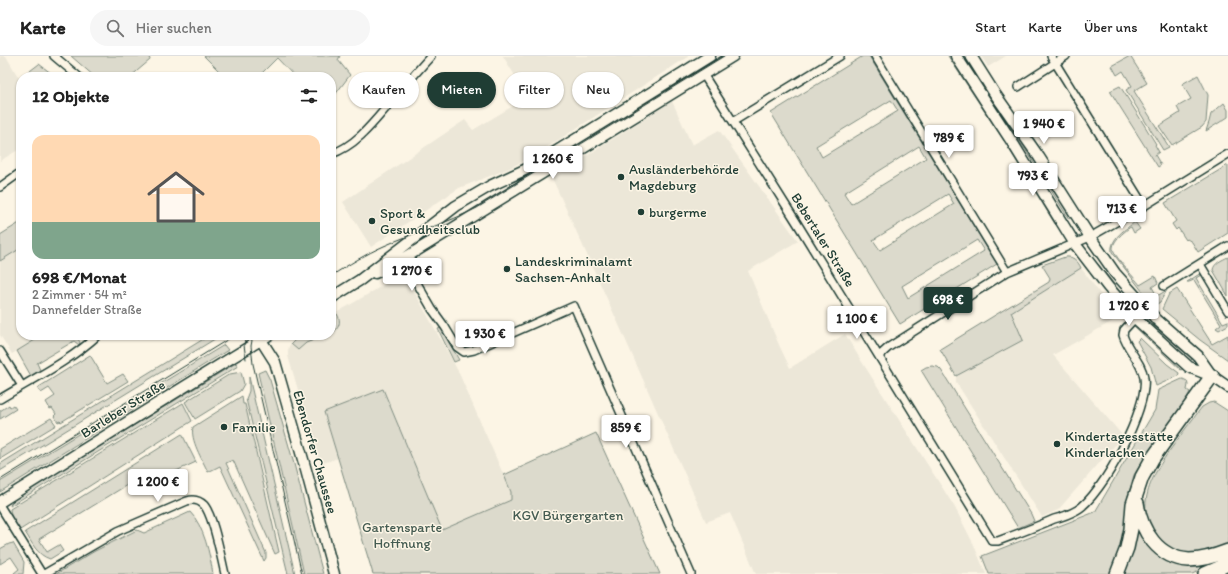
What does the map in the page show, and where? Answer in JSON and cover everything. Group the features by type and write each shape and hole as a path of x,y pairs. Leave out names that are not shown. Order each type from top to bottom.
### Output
{"highway":[{"path":"1117,574 1127,548 1131,529 1132,508 1147,468 1212,376"},
{"path":"1136,496 1140,517 1146,532 1154,544 1166,553 1179,558 1194,560 1216,556 1228,551"},
{"path":"1205,574 1228,564"}],"main road":[{"path":"336,295 360,280 456,206 490,186 531,167 710,56"},
{"path":"360,280 403,259 733,56"},
{"path":"956,56 1012,142 1075,244 1134,318 1189,367 1212,376 1228,387"},
{"path":"971,56 994,94 1039,156 1106,261 1129,290 1157,320 1198,356 1212,376"},
{"name":"Barleber Straße","path":"0,502 257,340"},
{"name":"Ebendorfer Chaussee","path":"264,340 275,362 334,574"}],"street":[{"path":"54,56 73,72"},
{"path":"336,151 348,145 368,129 431,56"},
{"path":"734,121 840,56"},
{"path":"875,56 1007,272"},
{"path":"1018,86 1053,59 1066,56"},
{"path":"1053,59 1144,206"},
{"name":"Bebertaler Straße","path":"704,74 879,356 991,541 998,541 1077,510 1096,490 1112,466 1128,437 1140,407 1145,382 1142,371 1124,338 1125,328 1134,318"},
{"path":"879,356 894,344 1007,272 1090,237 1144,206 1228,154"},
{"path":"0,187 16,176"},
{"path":"1164,286 1228,246"},
{"path":"403,259 432,309 457,347 464,352 474,350 574,306 691,574"},
{"path":"1200,264 1228,312"},
{"path":"0,399 73,355 92,340"},
{"path":"0,351 22,386"},
{"path":"0,506 43,574 118,531 187,501 192,500 199,502 207,509 217,540 225,574"}],"shaded area":[{"path":"0,56 6,56 16,73 16,151 0,161"},
{"path":"503,56 689,56 624,98 624,72 572,72 572,108 608,108 538,153 508,169 459,188 371,247 343,202 465,120 473,130 510,108 564,108 564,72 513,72"},
{"path":"981,56 1006,56 988,67"},
{"path":"672,101 692,145 719,130 798,241 748,271 790,368 845,334 954,506 973,543 986,574 756,574 730,513 706,522 552,178"},
{"path":"16,251 16,340 35,340 12,354 0,335 0,261"},
{"path":"1081,268 1118,318 1053,355 1123,436 1058,510 1042,517 956,382 956,376 1022,340 1011,312"},
{"path":"404,273 458,371 511,492 511,500 442,530 383,389 324,412 338,458 320,464 288,356 288,351 289,346 294,340 336,340 336,313"}],"green space":[{"path":"71,56 149,56 150,60 136,72 89,72"},
{"path":"204,56 340,56 338,60 348,72 348,78 336,93 336,72 290,72 277,58 263,72 220,72"},
{"path":"863,56 869,56 997,264 900,324 771,113","holes":["891,100 898,111 822,157 816,146","919,146 926,158 851,204 844,193","948,194 954,204 880,250 873,240","977,240 984,251 908,298 902,286"]},
{"path":"948,56 950,56 1006,141 1004,141"},
{"path":"961,56 966,56 1032,154 1072,217 1069,219 1029,155"},
{"path":"1130,56 1147,83 1134,91 1169,147 1163,150 1126,90 1132,86 1123,71 1117,75 1112,66"},
{"path":"39,64 49,72 29,72"},
{"path":"1198,75 1208,95 1206,122 1202,127 1172,145 1159,126 1180,113 1177,107 1191,99 1182,84"},
{"path":"1120,86 1156,144 1155,145 1159,152 1155,155 1161,165 1158,167 1110,91"},
{"path":"1224,103 1228,110 1228,117 1206,131 1211,114"},
{"path":"1006,144 1008,144 1058,225 1055,224"},
{"path":"1228,165 1228,233 1198,252 1192,242 1187,239 1186,240 1178,228 1176,230 1172,224 1176,221 1165,203"},
{"path":"1135,222 1140,229 1134,233 1131,227 1129,228 1115,242 1113,247 1114,251 1120,261 1140,285 1155,276 1158,283 1152,287 1157,296 1167,290 1160,302 1157,304 1143,292 1112,252 1113,242 1116,238"},
{"path":"448,224 449,225 399,255 432,230"},
{"path":"16,225 16,251 0,261 0,235"},
{"path":"1065,257 1070,257 1075,260 1081,268 1011,312 1023,340 956,376 940,349 1049,282 1050,278 1042,265"},
{"path":"1228,257 1228,296 1213,270 1217,264"},
{"path":"1098,264 1141,315 1193,358 1190,361 1137,314 1096,266"},
{"path":"1201,273 1201,275 1196,278 1223,323 1228,321 1228,325 1219,330 1216,328 1221,324 1194,280 1187,282"},
{"path":"1177,289 1212,344 1228,335 1228,360 1200,340 1162,309 1169,294"},
{"path":"336,314 339,317 339,325 336,330"},
{"path":"1134,326 1136,326 1184,368 1181,370"},
{"path":"441,328 459,360 454,362 438,329"},
{"path":"1140,338 1167,364 1179,373 1178,376 1156,386 1151,367 1137,341"},
{"path":"35,340 79,340 80,342 79,345 74,341 37,363 40,370 31,376 17,351"},
{"path":"202,340 213,340 0,471 0,464"},
{"path":"295,340 314,340 306,343 298,350 291,344"},
{"path":"224,345 228,350 0,492 0,482"},
{"path":"90,355 107,383 123,374 128,381 61,422 58,422 54,416 56,414 52,408 50,409 46,402 55,396 49,388 41,393 38,389"},
{"path":"236,363 238,366 10,506 12,500"},
{"path":"932,366 938,367 941,370 1034,521 1018,528 921,370"},
{"path":"265,370 270,380 294,464 323,574 304,574 258,373"},
{"path":"241,372 244,384 240,391 195,419 185,402 230,374"},
{"path":"249,377 295,574 288,574 246,399 249,391"},
{"path":"1182,379 1187,381 1187,390 1190,392 1184,403 1146,455 1134,475 1128,496 1126,535 1112,574 989,574 982,556 1095,512 1155,410 1158,390"},
{"path":"383,389 442,530 511,500 511,492 504,475 596,433 660,574 373,574 324,412"},
{"path":"242,396 279,552 275,554 233,460 226,463 266,553 266,558 264,561 220,466 208,472 193,438 193,427"},
{"path":"1214,402 1228,411 1228,547 1201,554 1184,554 1168,547 1160,540 1151,528 1146,515 1148,490 1160,465 1185,429 1202,407"},
{"path":"183,403 192,421 20,530 18,529 11,516 10,509"},
{"path":"9,405 10,407 13,405 16,409 0,419 0,411"},
{"path":"51,418 56,425 0,459 0,449"},
{"path":"182,434 196,462 132,491 127,485 39,539 47,552 59,545 63,551 50,559 42,555 35,548 25,532"},
{"path":"190,512 203,533 213,574 56,574 95,551 137,530 144,533"},
{"path":"1136,526 1154,550 1228,559 1192,574 1122,574"},
{"path":"13,543 24,562 23,574 14,574 19,569 11,557 0,564 0,549"}],"tram line":[{"path":"336,273 377,249 477,208 724,56"},
{"path":"0,480 227,340"},
{"path":"245,340 244,345 246,359"},
{"path":"252,340 251,346 253,364 302,574"}],"place":[{"name":"Ausländerbehörde Magdeburg","path":"621,177"},
{"name":"burgerme","path":"641,212"},
{"name":"Sport & Gesundheitsclub","path":"372,221"},
{"name":"Landeskriminalamt Sachsen-Anhalt","path":"507,269"},
{"name":"Familie","path":"224,427"},
{"name":"Kindertagesstätte Kinderlachen","path":"1057,444"}],"park label":[{"name":"KGV Bürgergarten","path":"568,515"},
{"name":"Gartensparte Hoffnung","path":"402,536"}]}
